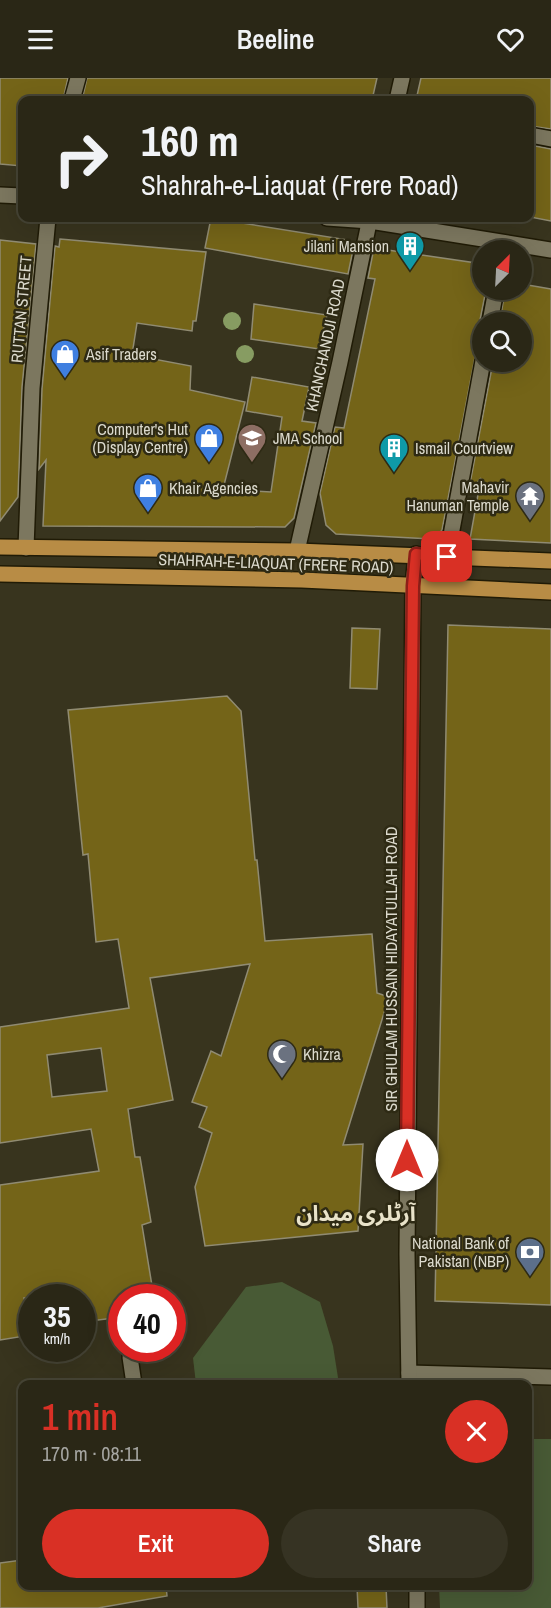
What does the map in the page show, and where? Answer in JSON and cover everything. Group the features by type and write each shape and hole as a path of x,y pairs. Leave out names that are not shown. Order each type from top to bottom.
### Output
{"main road":[{"name":"SHAHRAH-E-LIAQUAT (FRERE ROAD)","path":"0,547 416,554 551,561"},
{"name":"SHAHRAH-E-LIAQUAT (FRERE ROAD)","path":"0,574 302,580 551,592"}],"street":[{"path":"73,96 78,78"},
{"path":"398,96 402,78"},
{"path":"534,136 551,139"},
{"path":"0,195 18,196"},
{"name":"RUTTAN STREET","path":"26,548 32,388 48,222"},
{"name":"KHANCHANDJI ROAD","path":"297,551 369,222"},
{"path":"385,222 474,240"},
{"path":"532,248 551,250"},
{"path":"447,557 481,372"},
{"name":"SIR GHULAM HUSSAIN HIDAYATULLAH ROAD","path":"409,1379 407,1242 413,586 416,554"},
{"path":"131,1362 133,1380"},
{"path":"409,1379 551,1377"},
{"path":"417,1590 417,1608"}],"green space":[{"path":"282,1282 320,1302 333,1346 338,1380 196,1380 193,1358 246,1287"},
{"path":"532,1439 551,1439 551,1608 440,1608 439,1590 532,1590"}],"building":[{"path":"0,78 68,78 64,96 18,96 18,166 0,164"},
{"path":"87,78 377,78 373,96 83,96"},
{"path":"421,78 551,78 551,129 534,127 534,96 417,96"},
{"path":"534,146 551,149 551,221 534,218"},
{"path":"210,222 236,222 348,240 347,244 354,245 348,274 205,248"},
{"path":"60,239 206,252 196,321 193,321 192,331 137,323 132,355 191,366 190,390 245,402 223,489 271,492 282,417 246,411 252,377 309,387 302,421 316,423 294,518 285,527 43,526 46,460 39,469 42,389 55,246 59,247"},
{"path":"0,240 36,244 22,387 18,497 0,521"},
{"path":"374,248 472,262 472,300 484,300 482,312 472,312 472,372 442,530 432,539 336,534 326,525 320,493 335,427 344,428 375,279 368,278"},
{"path":"532,286 551,289 551,543 470,539 481,478 468,494 491,372 532,372 532,312 502,312 503,300 532,300"},
{"path":"254,304 327,315 319,349 251,339"},
{"path":"448,625 551,629 551,1305 435,1301"},
{"path":"352,628 380,629 377,689 350,688"},
{"path":"227,696 241,711 265,941 372,934 377,993 389,997 343,1145 363,1144 358,1231 205,1246 195,1187 212,1133 199,1127 207,1107 192,1102 211,1051 221,1056 250,964 150,978 173,1100 128,1109 135,1157 140,1157 151,1222 142,1225 152,1284 108,1284 108,1319 96,1320 96,1284 18,1284 18,1337 0,1340 0,1185 99,1171 91,1129 0,1143 0,1027 129,1008 118,939 96,942 88,854 83,855 68,710","holes":["101,1048 107,1091 52,1097 47,1055"]},
{"path":"18,1561 18,1590 166,1590 167,1596 98,1608 0,1608 0,1563"},
{"path":"357,1590 386,1590 387,1608 358,1608"}],"place":[{"name":"Jilani Mansion","path":"410,272"},
{"name":"Asif Traders","path":"65,380"},
{"name":"Computer's Hut (Display Centre)","path":"209,464"},
{"name":"JMA School","path":"252,464"},
{"name":"Ismail Courtview","path":"394,474"},
{"name":"Khair Agencies","path":"148,514"},
{"name":"Mahavir Hanuman Temple","path":"530,522"},
{"name":"Khizra","path":"282,1080"},
{"name":"National Bank of Pakistan (NBP)","path":"530,1278"}],"district":[{"name":"آرٹلری میدان","path":"356,1213"}],"route":[{"path":"407,1160 413,586 416,554 447,557"}]}
